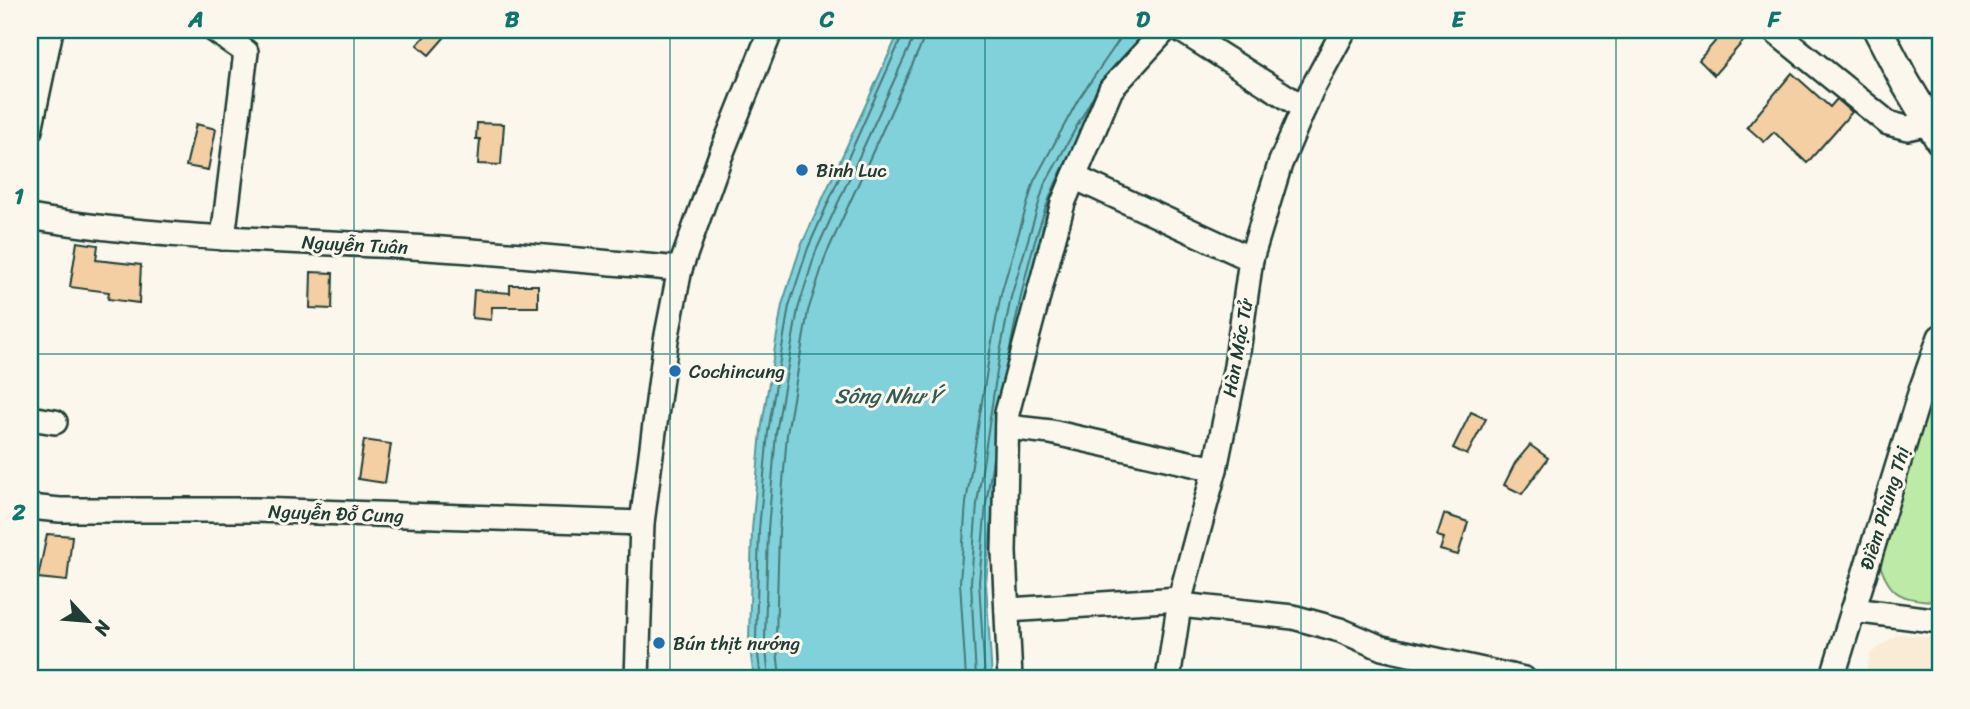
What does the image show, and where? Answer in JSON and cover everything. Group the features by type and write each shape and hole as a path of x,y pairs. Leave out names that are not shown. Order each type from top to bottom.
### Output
{"main road":[{"path":"1878,30 1935,131"}],"street":[{"path":"30,130 51,30"},
{"path":"214,30 246,52 223,238"},
{"path":"637,679 642,523 666,340 681,270 720,157 771,30"},
{"path":"1010,679 1004,552 1007,413 1063,203 1111,89 1165,30"},
{"path":"1181,30 1304,108"},
{"name":"Hàn Mặc Tử","path":"1168,679 1180,602 1214,469 1236,366 1251,259 1280,164 1304,108 1344,30"},
{"path":"1773,30 1888,122 1907,128 1935,131"},
{"path":"1074,177 1251,259"},
{"name":"Nguyễn Tuân","path":"30,217 93,228 438,249 681,270"},
{"name":"Điềm Phùng Thị","path":"1832,679 1921,390 1940,337"},
{"path":"30,418 55,422"},
{"path":"1007,427 1051,432 1214,469"},
{"name":"Nguyễn Đỗ Cung","path":"30,507 60,510 256,510 642,523"},
{"path":"1007,610 1180,602 1293,617 1340,630 1382,648 1524,679"},
{"path":"1853,610 1940,621"}],"shaded area":[{"path":"1898,634 1940,638 1940,679 1864,679 1871,653"}],"green space":[{"path":"1940,365 1940,602 1902,596 1890,585 1880,565"}],"water":[{"name":"Sông Như Ý","path":"900,30 1160,30 1100,114 1006,423 993,505 986,583 992,679 754,679 749,640 752,530 761,431 782,305 801,246"}],"building":[{"path":"430,30 451,30 429,55 417,45"},
{"path":"1725,30 1753,30 1714,75 1699,60"},
{"path":"1792,73 1830,107 1837,99 1852,112 1807,163 1774,132 1764,142 1747,127"},
{"path":"477,123 504,124 501,165 478,164 480,139 476,139"},
{"path":"196,124 216,129 208,170 186,166"},
{"path":"77,242 98,245 96,260 141,265 139,303 108,299 109,292 70,287"},
{"path":"311,272 333,273 332,309 310,308"},
{"path":"510,285 538,285 538,307 492,307 491,320 472,318 474,290 510,293"},
{"path":"1471,412 1486,419 1467,455 1453,448"},
{"path":"364,440 391,444 385,483 358,479"},
{"path":"1530,445 1548,458 1522,494 1504,485 1515,463"},
{"path":"1444,514 1468,522 1458,555 1440,550 1444,538 1437,536"},
{"path":"47,534 72,536 67,581 38,578"}],"place":[{"name":"Binh Luc","path":"802,170"},
{"name":"Cochincung","path":"675,371"},
{"name":"Bún thịt nướng","path":"659,643"}]}
